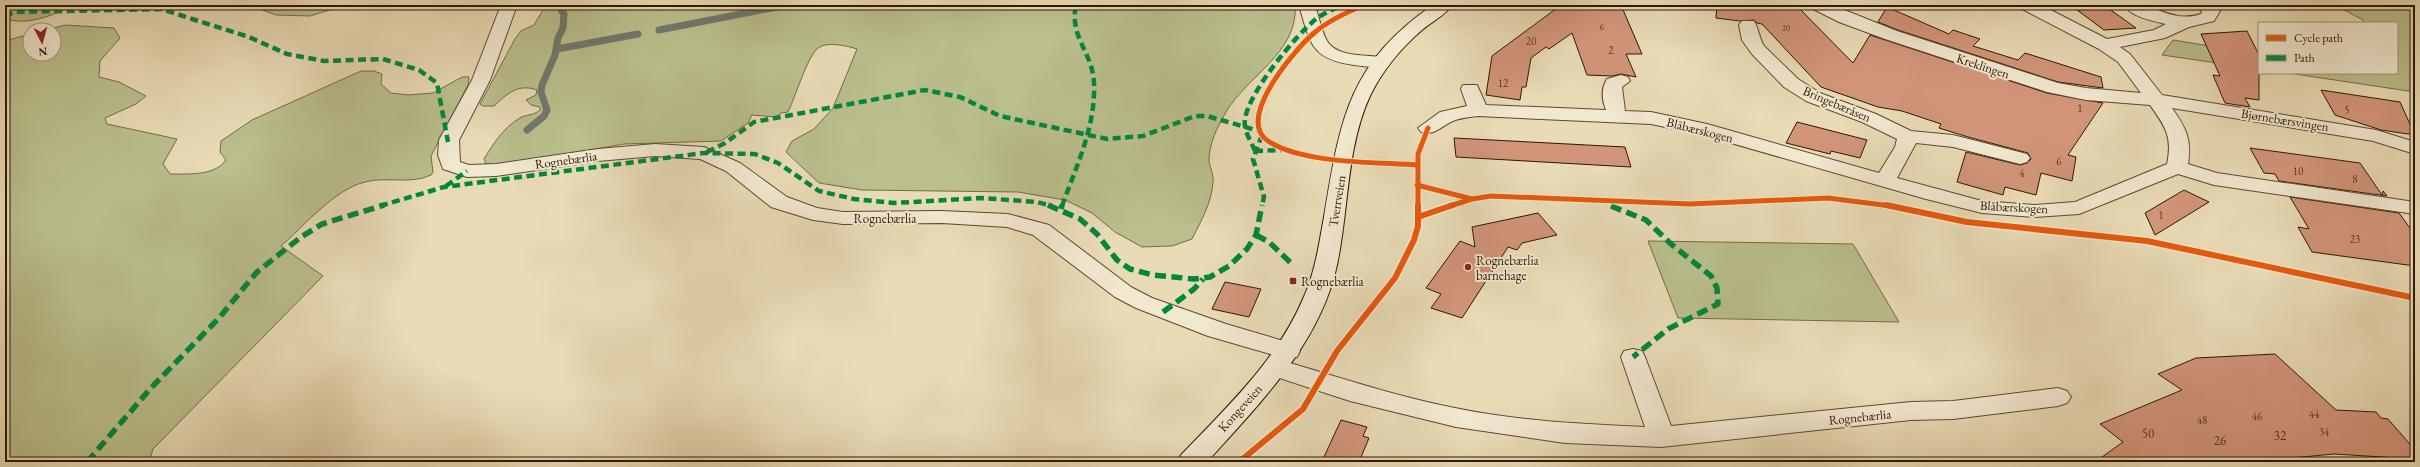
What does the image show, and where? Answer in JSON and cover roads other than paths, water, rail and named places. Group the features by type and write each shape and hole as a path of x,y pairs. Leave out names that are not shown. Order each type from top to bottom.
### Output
{"street":[{"name":"Rognebærlia","path":"509,5 499,23 490,58 476,91 456,122 448,142 450,165 467,171 496,170 598,155 655,150 704,153 733,167 779,202 813,214 843,218 942,217 1008,221 1041,230 1124,292 1144,303 1211,328 1350,392 1456,418 1565,433 1661,437 1911,411 1953,410 2058,397"},
{"path":"1308,5 1315,32 1324,50 1337,56 1382,62"},
{"name":"Tverrveien","path":"1282,360 1309,313 1322,278 1345,153 1355,112 1382,62 1410,31 1444,5"},
{"name":"Kreklingen","path":"1819,5 1845,18 1891,35 2054,88 2086,94 2154,100"},
{"path":"2028,5 2105,45 2124,58 2174,125 2181,146 2177,167 2214,179 2415,208"},
{"path":"2132,5 2161,18 2183,23 2196,22 2208,17 2210,11 2205,5"},
{"path":"2105,45 2159,34 2183,23"},
{"name":"Bringebæråsen","path":"1748,25 1751,40 1791,83 1813,97 1870,118 1907,136 1952,141 2020,158"},
{"path":"1618,117 1612,101 1612,90 1614,83 1621,81"},
{"path":"1470,89 1478,110"},
{"name":"Bjørnebærsvingen","path":"2154,100 2369,134 2415,148"},
{"name":"Blåbærskogen","path":"1428,128 1447,116 1478,110 1651,118 1707,130 1886,180 1933,195 1982,207 2035,211 2079,208 2177,167"},
{"path":"1886,180 1905,147 1907,136"},
{"path":"1633,357 1654,410 1661,437"},
{"name":"Kongeveien","path":"1191,462 1282,360"}],"waterway":[{"path":"527,130 544,116 547,110 541,92 542,85 555,55 558,38 563,28 564,14 561,10 565,5"},
{"path":"659,30 787,5"},
{"path":"557,49 638,34"}],"place":[{"name":"Rognebærlia barnehage","path":"1468,267"},
{"name":"Rognebærlia","path":"1293,281"}]}
